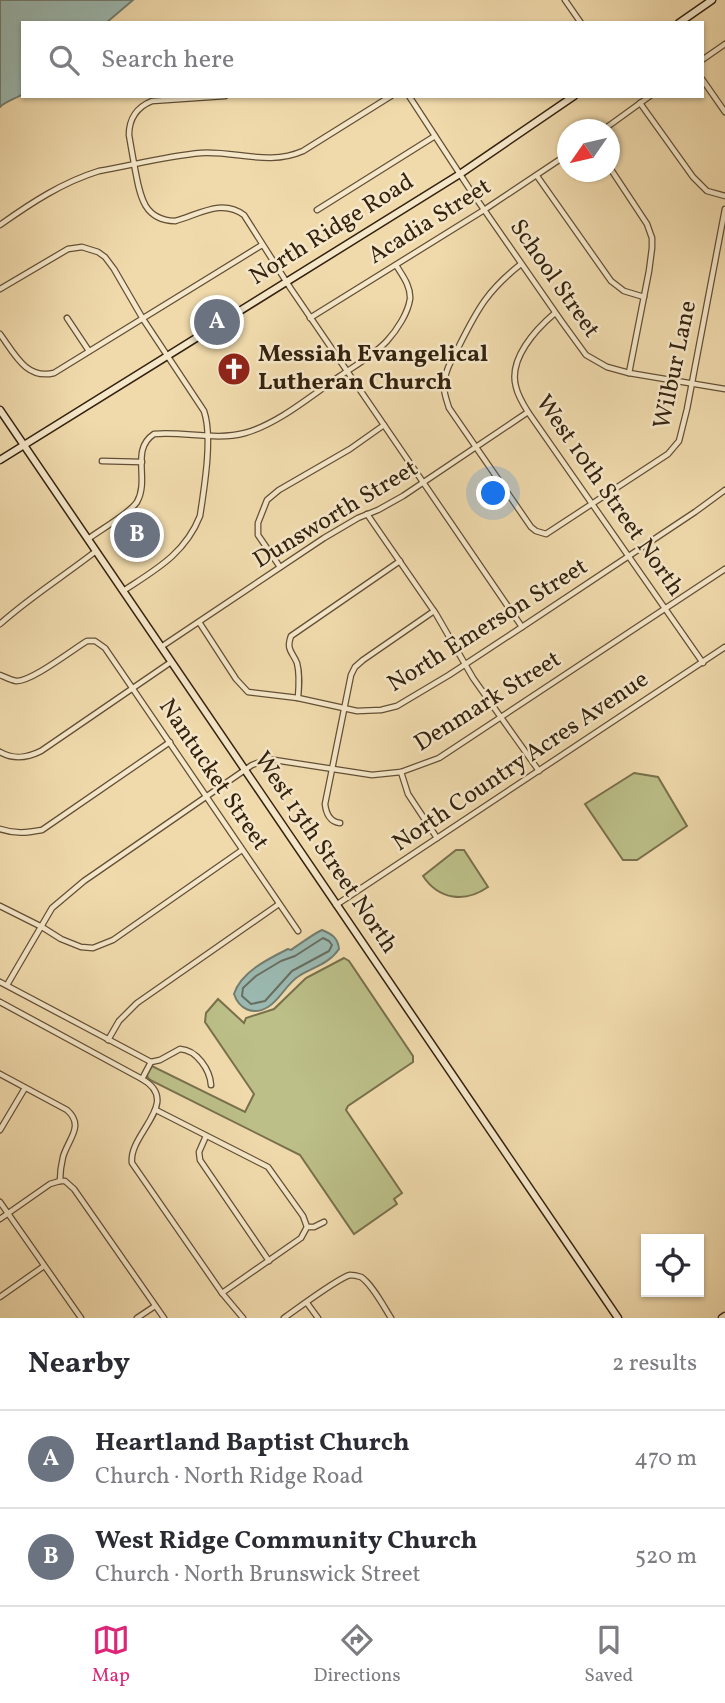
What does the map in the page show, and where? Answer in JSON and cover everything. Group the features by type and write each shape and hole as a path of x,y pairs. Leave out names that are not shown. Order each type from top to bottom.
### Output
{"street":[{"path":"565,0 580,21"},
{"path":"682,21 712,0"},
{"path":"704,59 725,44"},
{"path":"704,82 725,112"},
{"path":"196,98 152,101 135,113 129,128 134,165 144,205 153,215 167,221 216,208 232,208 244,215 310,318 522,627"},
{"path":"0,225 67,183 99,171 201,153 271,158 292,156 388,98"},
{"path":"317,210 435,136 410,98"},
{"name":"North Ridge Road","path":"0,460 460,174 571,98"},
{"path":"618,119 647,98"},
{"path":"640,103 693,177 707,191 725,196"},
{"name":"School Street","path":"435,136 586,355 607,367 629,373 725,389"},
{"name":"Acadia Street","path":"310,318 557,162"},
{"path":"537,176 611,281 624,291 644,297"},
{"path":"619,182 647,224 652,238 629,373"},
{"name":"Wilbur Lane","path":"477,447 536,531 546,534 673,449 682,433 725,209"},
{"path":"0,334 23,366 36,374 54,373 262,245"},
{"path":"0,289 68,249 82,247 94,250 108,261 204,411 207,424 206,474 200,516 193,531 175,555 123,591"},
{"path":"477,447 449,408 444,394 446,374 476,312 501,280 522,264"},
{"path":"88,539 134,506 141,493 143,445 154,434 235,435 266,425 385,344 402,320 410,301 409,290 396,265"},
{"name":"West 10th Street North","path":"555,313 536,329 525,347 516,368 515,385 528,412 702,663"},
{"path":"68,318 89,351"},
{"name":"West 13th Street North","path":"0,410 618,1318"},
{"name":"Dunsworth Street","path":"161,647 324,538 358,518 378,510 528,412"},
{"path":"280,567 258,535 258,523 267,500 384,425"},
{"path":"102,461 142,462"},
{"name":"North Emerson Street","path":"198,622 236,679 248,692 369,711 397,706 465,665 725,490"},
{"path":"367,514 434,611 465,665 539,771"},
{"path":"0,624 96,551"},
{"path":"298,698 299,674 289,648 291,636 400,561"},
{"name":"Denmark Street","path":"7,985 52,908 84,881 258,762 268,759 372,775 401,772 439,758 725,569"},
{"path":"340,823 330,818 326,809 327,795 351,675 363,660 434,611"},
{"name":"Nantucket Street","path":"0,675 16,681 24,680 87,641 96,641 105,648 298,931"},
{"name":"North Country Acres Avenue","path":"337,905 725,648"},
{"path":"0,752 16,757 29,757 41,751 171,662"},
{"path":"0,829 24,834 42,830 170,742"},
{"path":"401,772 408,794 437,838"},
{"path":"0,906 61,939 81,947 93,948 113,940 242,850"},
{"path":"108,1040 119,1021 137,1003 279,904"},
{"path":"0,982 151,1062 180,1049 191,1051 210,1076 211,1085"},
{"path":"0,1002 142,1079 154,1089 157,1098 156,1110 132,1150 132,1163 222,1293 243,1318"},
{"path":"142,1079 151,1062"},
{"path":"0,1074 67,1110 75,1119 76,1126 63,1154 60,1181"},
{"path":"0,1130 25,1088"},
{"path":"156,1110 268,1167 303,1216 307,1227 301,1238 222,1293"},
{"path":"206,1136 199,1152 200,1160 269,1261"},
{"path":"0,1219 50,1184 60,1181 70,1185 164,1318"},
{"path":"0,1202 81,1318"},
{"path":"307,1227 324,1222"},
{"path":"0,1297 44,1266"},
{"path":"284,1318 352,1275 368,1284 391,1318"},
{"path":"307,1303 318,1318"},
{"path":"137,1318 155,1306"}],"green space":[{"path":"634,773 658,777 687,826 637,860 623,860 585,804"},
{"path":"456,850 464,850 488,887 470,895 453,897 429,884 423,876"},
{"path":"344,958 349,961 413,1056 413,1062 346,1110 402,1193 394,1199 397,1204 354,1234 300,1155 152,1081 147,1075 152,1066 245,1112 254,1094 205,1022 206,1013 218,999 244,1023 246,1018 274,1009 306,978"}],"water":[{"path":"0,0 133,0 108,21 21,21 21,95 0,107"},
{"path":"322,930 334,937 338,945 339,949 330,958 295,979 268,1007 252,1011 239,1004 234,994 249,973"}],"place":[{"name":"Heartland Baptist Church","path":"217,322"},
{"name":"Messiah Evangelical Lutheran Church","path":"234,369"},
{"name":"West Ridge Community Church","path":"137,535"}]}
